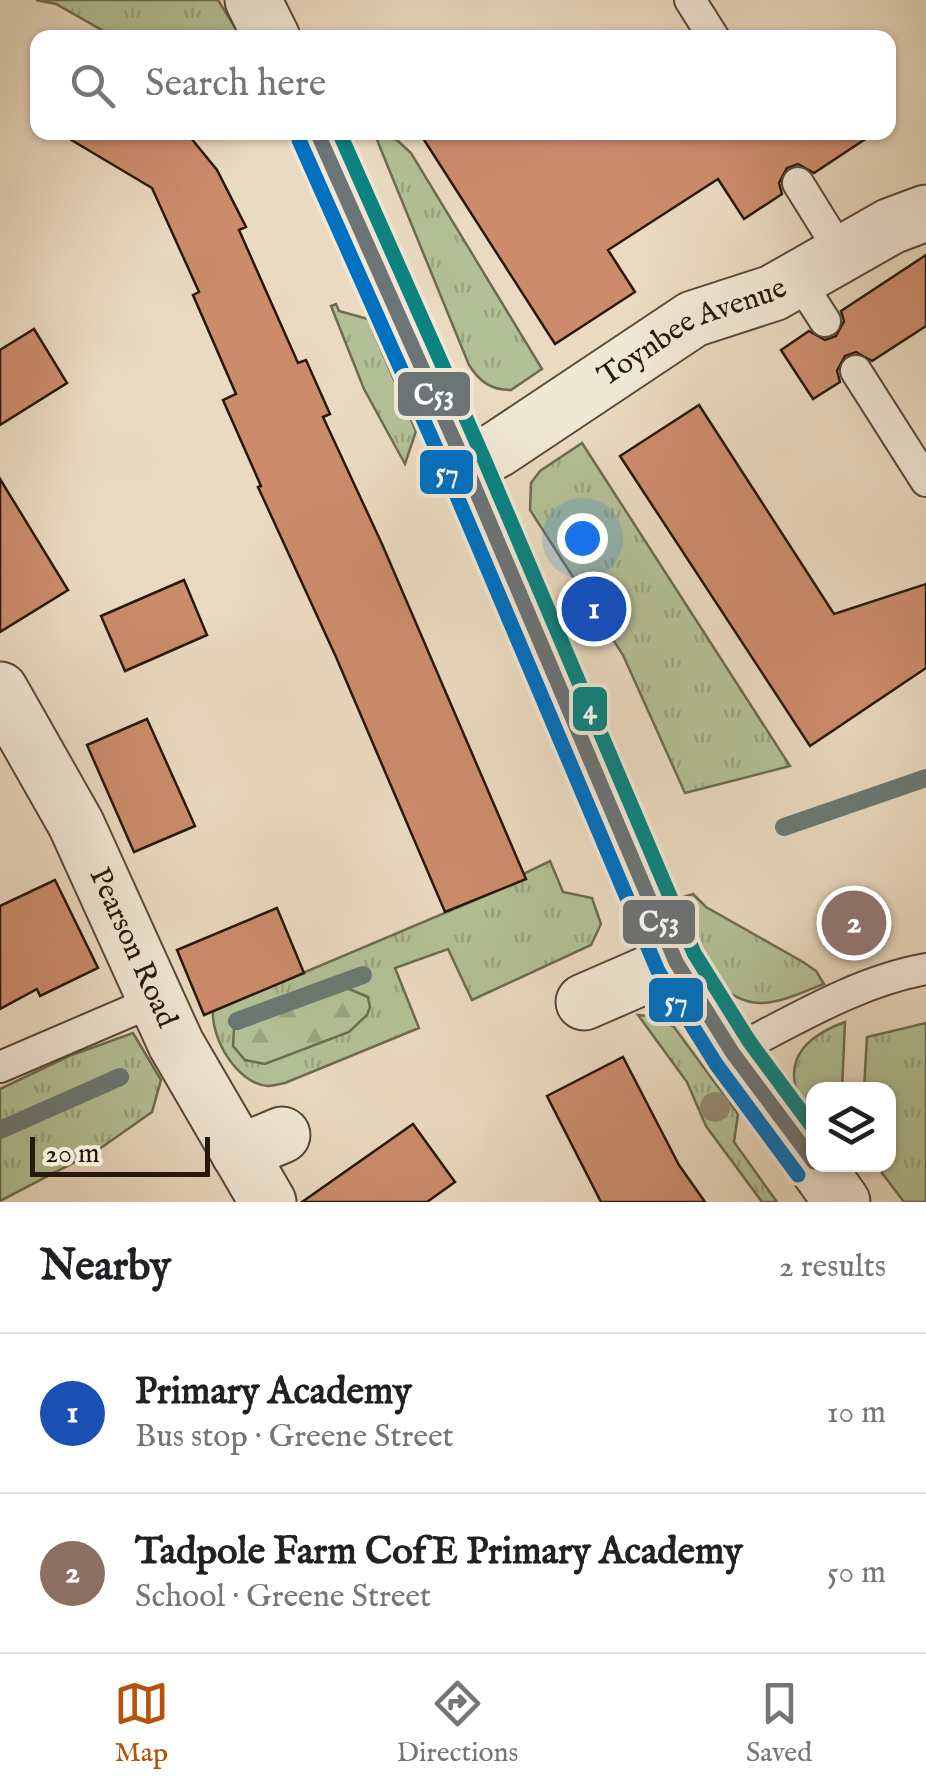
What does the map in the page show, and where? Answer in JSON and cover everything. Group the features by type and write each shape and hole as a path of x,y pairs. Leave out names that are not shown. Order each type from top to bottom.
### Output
{"street":[{"path":"253,0 268,30"},
{"path":"321,140 466,467 676,962 732,1052 806,1153"},
{"name":"Toynbee Avenue","path":"466,467 693,319 773,293 822,285 891,226 926,213"},
{"name":"Pearson Road","path":"0,690 76,824 154,1002 198,1086 261,1144 268,1202"},
{"path":"584,1002 676,962"},
{"path":"820,1172 842,1202"}],"lane":[{"path":"690,0 709,30"},
{"path":"798,183 822,285"},
{"path":"856,372 926,481"},
{"path":"732,1052 832,1002 908,972 926,969"},
{"path":"0,1067 154,1002"}],"green space":[{"path":"36,0 218,0 237,30 102,30 56,4"},
{"path":"377,140 397,140 411,153 542,369 511,390 487,384 469,365"},
{"path":"336,304 339,311 368,319 416,431 405,464 364,389 331,306"},
{"path":"582,443 790,766 685,793 623,655 530,510 531,483 540,471"},
{"path":"550,861 563,892 592,898 601,924 591,945 472,1000 448,949 395,968 419,1028 285,1083 257,1083 236,1069 228,1058 216,1034 213,1011 525,879 523,874"},
{"path":"693,894 706,907 803,962 816,971 824,984 763,1003 745,1001 730,993 707,966 677,899"},
{"path":"347,988 368,997 370,1007 349,1032 265,1064 245,1060 233,1046 234,1029"},
{"path":"638,1015 656,1017 674,1027 738,1114 734,1142 777,1202 762,1202 706,1126 687,1082"},
{"path":"845,1022 842,1082 806,1082 806,1109 796,1088 796,1060 813,1039"},
{"path":"926,1023 926,1202 904,1202 881,1172 896,1172 896,1082 864,1082 867,1037"},
{"path":"133,1033 161,1080 152,1112 98,1150 0,1201 0,1089 69,1056"}],"building":[{"path":"71,140 193,140 217,170 246,227 239,230 298,363 306,360 330,414 323,417 526,879 445,912 258,487 261,486 223,400 236,394 193,295 199,292 152,188"},
{"path":"424,140 864,140 814,173 798,164 787,168 779,183 782,194 744,219 718,179 608,250 635,292 555,344"},
{"path":"926,255 926,326 872,361 856,352 845,356 837,371 840,382 813,399 781,350 809,331 825,340 836,336 844,321 841,311"},
{"path":"34,329 67,383 0,425 0,350"},
{"path":"699,405 834,614 926,584 926,668 810,746 620,456"},
{"path":"0,479 68,590 0,632"},
{"path":"184,580 207,635 125,671 101,616"},
{"path":"147,719 195,826 134,852 87,745"},
{"path":"55,880 98,968 40,996 37,989 0,1009 0,906"},
{"path":"277,908 304,973 204,1015 177,950"},
{"path":"623,1057 679,1165 705,1202 601,1202 547,1096"},
{"path":"413,1124 455,1182 427,1202 302,1202"}],"waterway":[{"path":"784,827 926,778"},
{"path":"237,1021 363,975"},
{"path":"0,1130 120,1077"}],"transit line":[{"name":"57","path":"299,140 448,475 658,971 716,1064 798,1175"},
{"name":"C53","path":"321,140 466,467 676,962 732,1052 806,1151"},
{"name":"4","path":"343,140 484,459 694,953 749,1041 806,1118"}],"place":[{"name":"Primary Academy","path":"594,609"},
{"name":"Tadpole Farm CofE Primary Academy","path":"854,923"}]}
